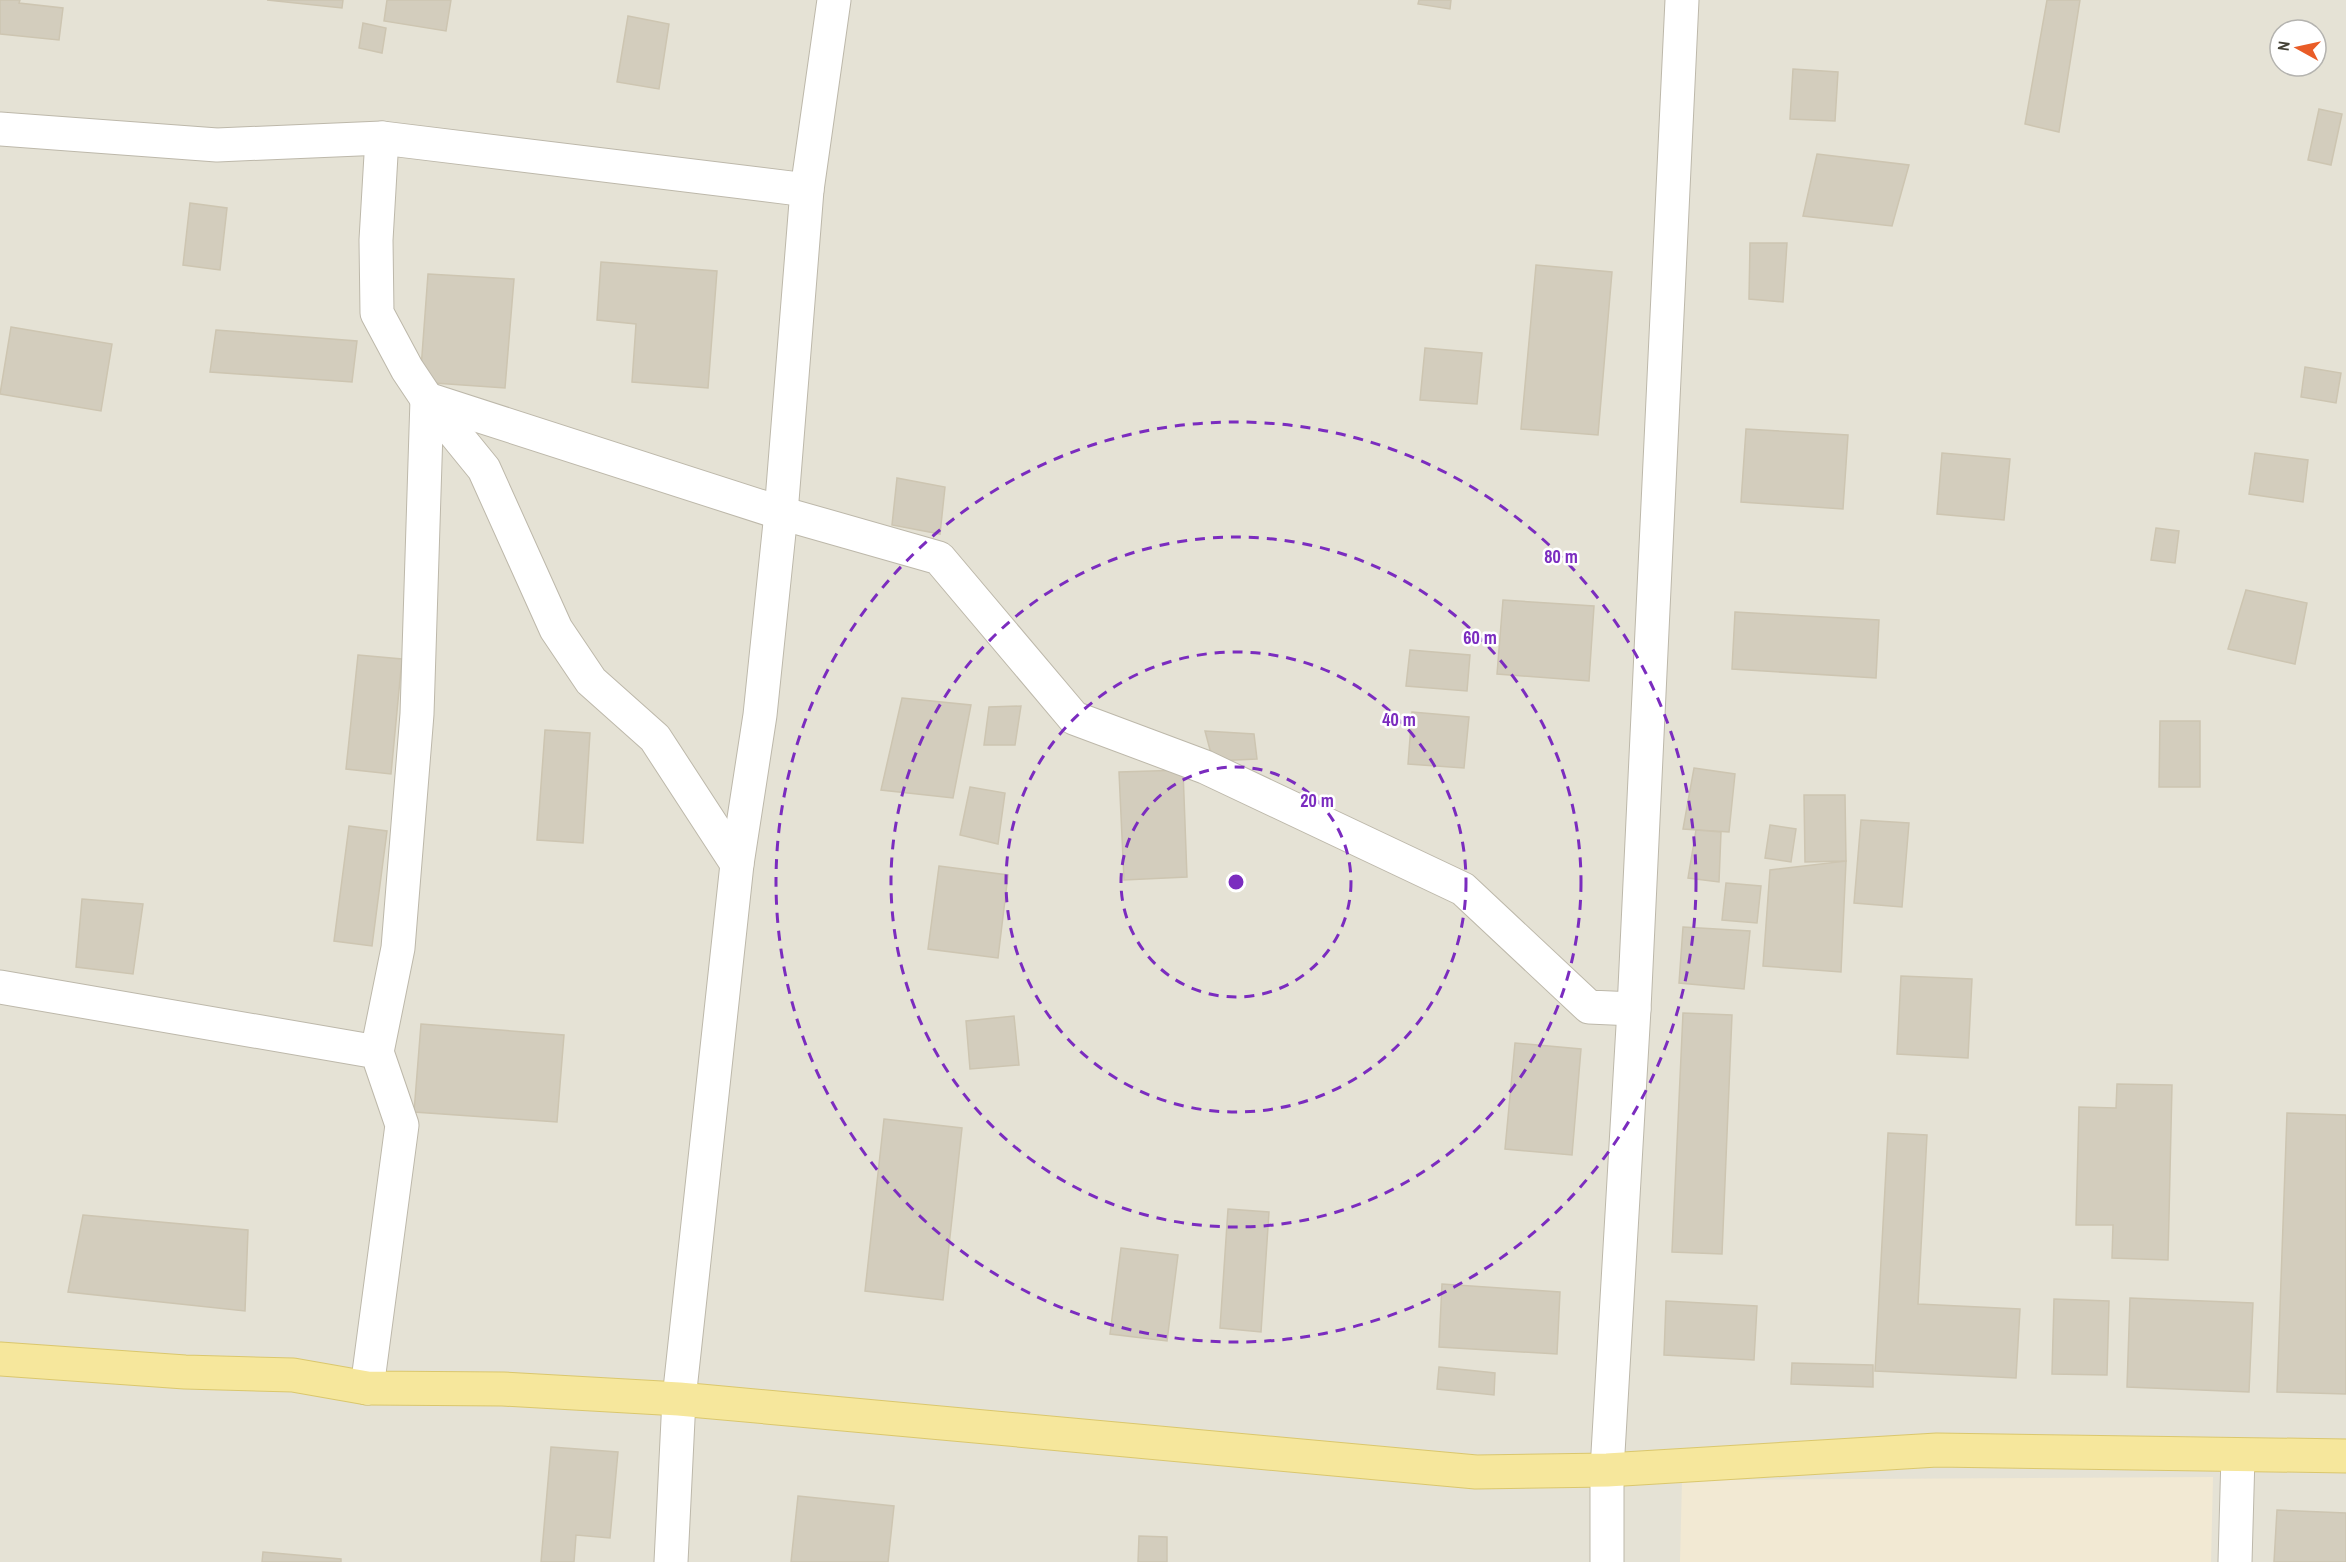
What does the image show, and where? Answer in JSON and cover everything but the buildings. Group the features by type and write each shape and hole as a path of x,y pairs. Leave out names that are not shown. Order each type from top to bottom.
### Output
{"main road":[{"path":"0,1359 185,1372 293,1375 367,1389 503,1389 679,1399 1476,1472 1607,1470 1937,1450 2346,1456"}],"street":[{"path":"671,1562 679,1399 737,864 760,715 781,513 807,190 834,0"},
{"path":"1607,1562 1607,1470 1634,1009 1682,0"},
{"path":"0,129 217,145 382,138 807,190"},
{"path":"382,138 376,240 377,313 407,369 484,469 556,628 591,681 655,738 737,864"},
{"path":"428,399 781,513 939,558 1074,718 1205,767 1463,889 1589,1007 1634,1009"},
{"path":"367,1389 402,1125 377,1052 398,948 417,714 428,399"},
{"path":"0,987 377,1052"},
{"path":"2235,1562 2238,1456"}],"shaded area":[{"path":"0,0 2346,0 2346,1562 0,1562"},
{"path":"2213,1477 2211,1562 1680,1562 1682,1480"}]}
